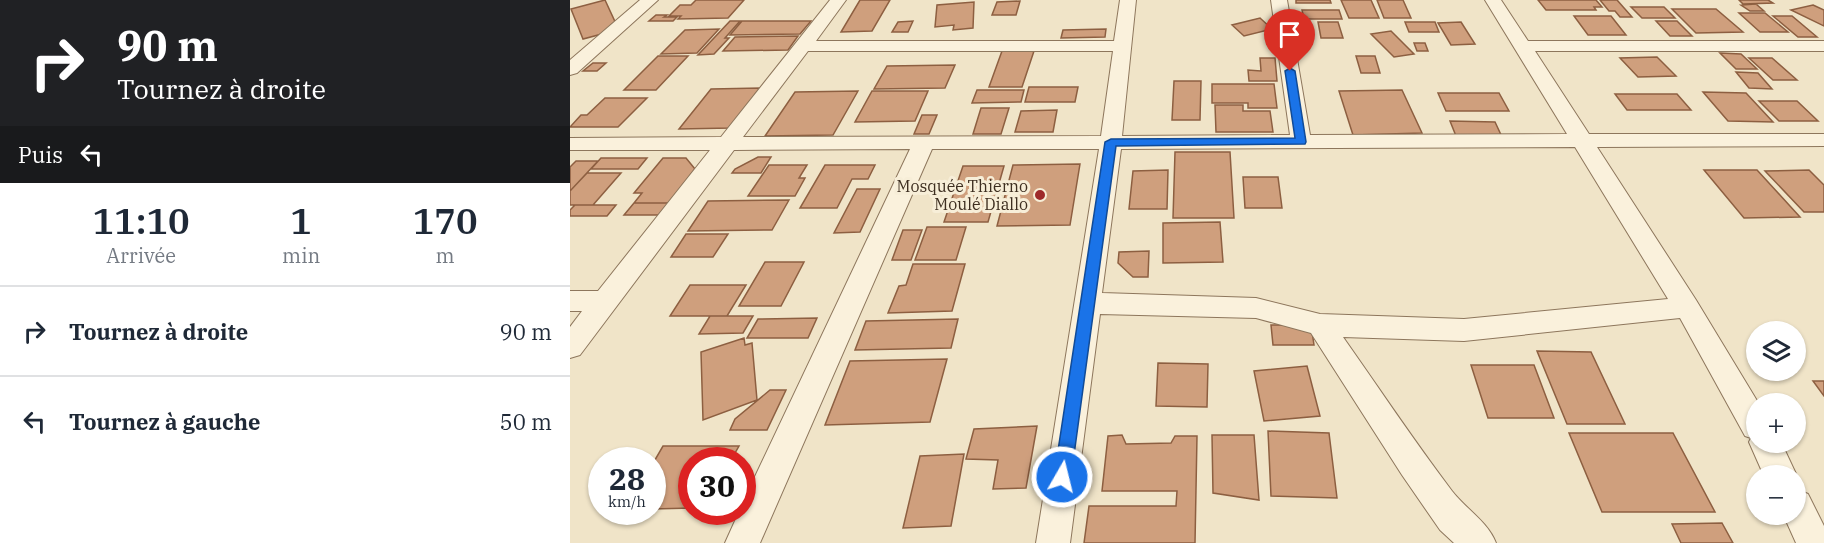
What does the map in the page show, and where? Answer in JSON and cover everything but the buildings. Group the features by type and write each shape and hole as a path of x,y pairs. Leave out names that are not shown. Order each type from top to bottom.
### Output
{"street":[{"path":"570,69 650,0"},
{"path":"570,347 838,0"},
{"path":"1053,543 1111,142 1128,0"},
{"path":"1279,0 1301,142"},
{"path":"1493,0 1687,307 1746,409"},
{"path":"801,46 1122,46"},
{"path":"1522,46 1824,46"},
{"path":"570,144 1824,140"},
{"path":"742,543 924,143"},
{"path":"570,301 605,301"},
{"path":"1088,303 1256,308 1320,325 1464,330 1687,307"},
{"path":"1320,325 1413,465 1452,518 1479,543"},
{"path":"1805,525 1814,543"}],"place":[{"name":"Mosquée Thierno Moulé Diallo","path":"1040,195"}],"route":[{"path":"1062,477 1111,142 1301,142 1290,71"}]}
